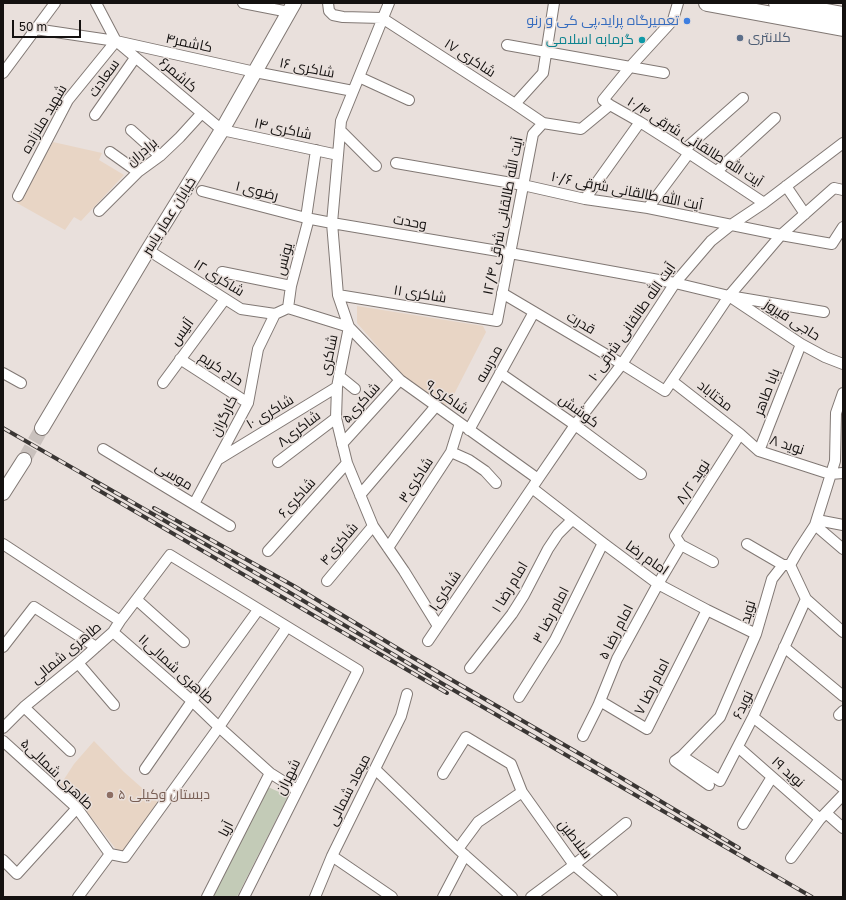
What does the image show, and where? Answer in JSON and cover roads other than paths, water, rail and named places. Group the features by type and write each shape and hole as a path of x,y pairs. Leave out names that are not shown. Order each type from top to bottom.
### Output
{"main road":[{"path":"707,3 843,28"},
{"path":"777,3 843,15"}],"street":[{"path":"3,73 54,3"},
{"path":"96,3 116,41"},
{"path":"243,3 291,8"},
{"path":"328,3 329,11 336,16 382,18"},
{"name":"شاکری","path":"389,3 341,121 332,223 338,295 349,327 337,387 336,418 347,463 372,526 404,571 438,626"},
{"path":"515,104 543,73 554,3"},
{"path":"542,124 581,128 610,105 603,100 630,67 673,20 678,3"},
{"name":"خیابان عمار یاسر","path":"42,428 148,250 222,130 291,8"},
{"name":"شاکری ۱۷","path":"382,18 515,104 542,124"},
{"name":"کاشمر۴","path":"35,29 116,41 255,72"},
{"name":"کاشمر۶","path":"116,41 201,114 222,130"},
{"name":"شهید ملازاده","path":"18,196 68,100 116,41"},
{"path":"507,45 664,73"},
{"name":"سعادت","path":"95,115 135,58"},
{"name":"شاکری ۱۶","path":"255,72 353,91"},
{"path":"359,77 410,100"},
{"path":"648,208 686,152 743,98"},
{"name":"آیت الله طالقانی شرقی ۱۰/۴","path":"610,105 640,122 764,203"},
{"name":"برادران","path":"99,211 138,172 160,156 180,137 201,114"},
{"path":"717,172 775,118"},
{"path":"585,199 640,122"},
{"name":"آیت الله طالقانی شرقی ۱۲/۴","path":"497,321 532,134 542,124"},
{"path":"131,130 160,156"},
{"name":"شاکری ۱۴","path":"222,130 338,155"},
{"path":"340,130 376,166"},
{"name":"آیت الله طالقانی شرقی ۱۰","path":"485,557 576,425 622,364 674,283 711,241 843,143"},
{"name":"یونس","path":"288,308 291,286 307,218 316,150"},
{"path":"110,152 138,172"},
{"name":"آیت الله طالقانی شرقی ۱۰/۶","path":"396,163 523,185 585,199 648,208 781,236 832,244 843,227"},
{"path":"786,186 805,214"},
{"path":"672,381 729,296 781,236 834,188 843,190"},
{"name":"رضوی ۱","path":"202,191 307,218"},
{"name":"وحدت","path":"307,218 510,253 674,283 729,296 824,312"},
{"name":"شاکری ۱۲","path":"148,250 240,309 275,314"},
{"path":"222,272 291,286"},
{"name":"قدرت","path":"502,293 665,391 672,381"},
{"name":"شاکری ۱۱","path":"338,295 497,321"},
{"name":"حاجی فیروز","path":"729,296 801,344 825,357 843,364"},
{"name":"آلیس","path":"163,382 225,299"},
{"path":"275,314 288,308 349,327"},
{"name":"مدرسه","path":"469,430 534,312"},
{"name":"کارگران","path":"194,504 248,403 258,349 275,314"},
{"name":"شاکری۹","path":"349,327 400,380 538,479"},
{"name":"بابا طاهر","path":"759,451 801,344"},
{"name":"حاج کریم","path":"180,359 248,403"},
{"path":"3,373 21,384"},
{"name":"کوشش","path":"500,373 576,425 641,474"},
{"path":"339,376 355,389"},
{"name":"شاکری۵","path":"342,444 400,380"},
{"name":"مختاباد","path":"672,381 740,434"},
{"name":"شاکری ۱۰","path":"217,460 337,387"},
{"name":"نوید","path":"682,756 720,717 756,634 772,579 798,551 816,523 835,461 836,413 843,393"},
{"path":"360,495 436,406"},
{"name":"شاکری۸","path":"278,462 336,418"},
{"name":"شاکری۳","path":"388,548 451,452 460,423"},
{"name":"نوید ۸","path":"740,434 759,451 830,474"},
{"name":"نوید ۸/۲","path":"681,545 674,536 740,434"},
{"name":"موسی","path":"103,448 230,526"},
{"path":"451,452 468,460 485,471 496,483"},
{"path":"3,493 24,460"},
{"name":"شاکری۶","path":"268,551 347,463"},
{"path":"830,474 843,473"},
{"name":"امام رضا","path":"532,488 603,544 658,584 756,634"},
{"name":"امام رضا ۱","path":"470,668 512,614 524,595 548,549 558,534 572,520"},
{"path":"816,523 843,525"},
{"path":"816,523 843,549"},
{"name":"شاکری۴","path":"327,581 372,526"},
{"path":"3,544 120,621"},
{"name":"امام رضا ۳","path":"519,697 556,640 603,544"},
{"path":"747,544 786,565 806,599 843,632"},
{"path":"681,545 713,562"},
{"name":"امام رضا ۵","path":"583,736 600,702 617,659 681,545"},
{"name":"طاهری شمالی","path":"3,728 24,707 113,632 170,555 258,610"},
{"name":"شاکری۱","path":"428,641 485,557"},
{"name":"نوید۶","path":"682,756 720,781 753,717 806,599"},
{"path":"137,600 184,642"},
{"path":"3,647 34,606 96,647"},
{"path":"78,897 110,854 125,857 219,727 287,627 258,610 145,769"},
{"name":"امام رضا ۷","path":"600,702 647,729 707,610"},
{"name":"شهران","path":"244,897 358,670 287,627"},
{"name":"طاهری شمالی۱۱","path":"113,632 192,701 270,773 298,790"},
{"path":"784,647 843,696"},
{"path":"78,663 114,705"},
{"name":"میعاد شمالی","path":"315,897 332,856 401,716 407,694"},
{"path":"24,707 70,751"},
{"path":"753,717 843,788"},
{"name":"سلاطین","path":"443,774 466,737 511,764 522,792 574,865 612,897"},
{"name":"طاهری شمالی۵","path":"3,741 77,808 110,854"},
{"name":"نوید ۱۹","path":"738,747 772,777 823,816 843,828"},
{"path":"682,756 675,761 709,785"},
{"path":"375,769 462,852 512,897"},
{"name":"آریا","path":"207,897 270,773"},
{"path":"743,824 772,777"},
{"path":"443,897 462,852 478,822 522,792"},
{"path":"791,858 823,816 843,795"},
{"path":"3,860 17,874 77,808"},
{"path":"530,897 574,865 626,823"},
{"path":"332,856 392,897"}],"tunnel":[{"path":"24,460 42,428"}],"railway":[{"path":"3,428 287,591 443,684 812,897"},
{"path":"93,487 447,693"},
{"path":"154,508 294,586 412,657 620,777 739,848"}],"place":[{"name":"تعمیرگاه پراید،پی کی و رنو","path":"687,21"},
{"name":"کلانتری","path":"740,38"},
{"name":"گرمابه اسلامی","path":"642,40"},
{"name":"دبستان وکیلی ۵","path":"110,795"}]}
